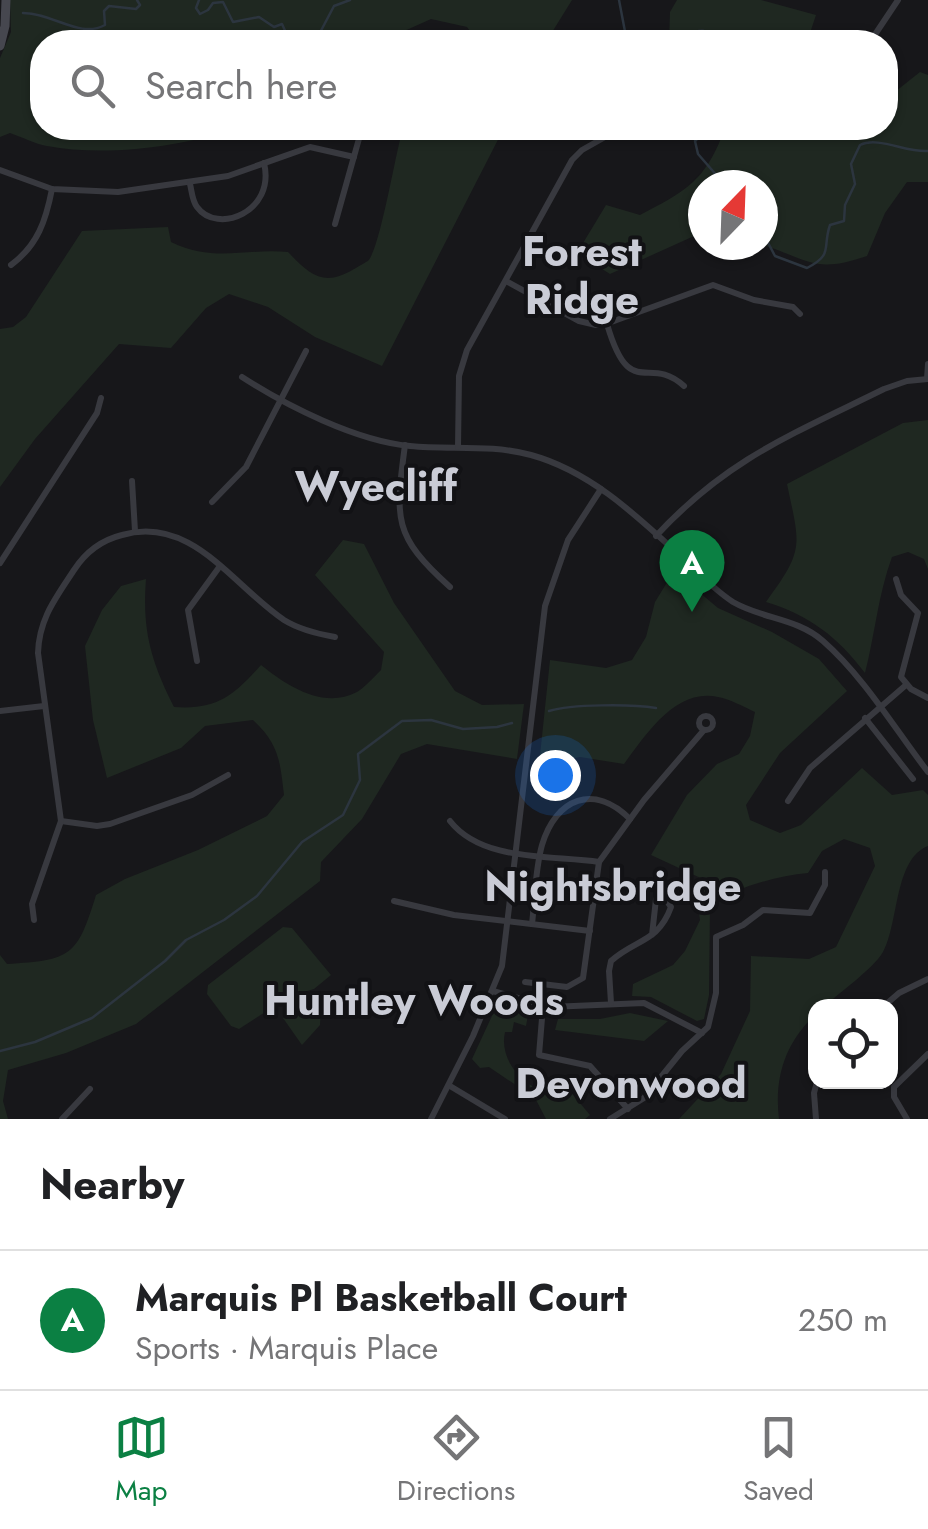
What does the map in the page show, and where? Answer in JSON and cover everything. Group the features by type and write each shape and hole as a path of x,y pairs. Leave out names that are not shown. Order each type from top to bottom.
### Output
{"street":[{"path":"0,46 6,26 6,0"},
{"path":"878,30 898,0"},
{"path":"335,224 359,140"},
{"path":"458,447 463,360 572,160 600,140"},
{"path":"0,170 52,189 118,192 190,184 310,146 354,158"},
{"path":"190,184 194,200 205,215 217,219 246,213 264,194 264,163"},
{"path":"11,265 24,255 42,230 52,189"},
{"path":"506,281 579,321 607,324 713,285 754,300 792,307 800,314"},
{"path":"607,324 622,363 636,373 670,377 684,386"},
{"path":"212,502 246,467 306,351"},
{"path":"656,536 696,495 750,456 884,389 928,379 928,364"},
{"path":"242,376 361,436 404,446 529,454 568,470 600,489 737,604 797,624 819,637 928,772"},
{"path":"0,562 97,413 100,398"},
{"path":"404,446 399,498 406,535 419,559 450,587"},
{"path":"132,481 135,531"},
{"path":"431,1119 450,1086 502,966 548,593 568,540 600,489"},
{"path":"34,920 32,904 61,821 44,706 39,631 44,614 83,556 110,538 135,531 173,534 198,547 288,623 335,638"},
{"path":"198,661 188,610 220,566"},
{"path":"896,579 901,595 918,613 900,672 906,684 928,698"},
{"path":"788,801 810,768 906,684"},
{"path":"0,711 44,706"},
{"path":"865,718 913,779"},
{"path":"525,982 567,987 580,982 585,973 599,862 704,730"},
{"path":"61,821 97,826 126,820 192,795 228,774"},
{"path":"532,924 540,855 550,828 576,802 591,797 603,799 630,819"},
{"path":"450,821 460,834 476,844 599,862"},
{"path":"610,1119 644,1098 682,1051 702,1034 710,1020 716,993 716,937 743,925 763,910 810,913 825,885 825,872"},
{"path":"611,1003 611,962 652,935 660,928 670,910 664,895 656,899 652,935"},
{"path":"394,902 454,915 590,931"},
{"path":"892,999 928,979"},
{"path":"493,992 543,1006 644,1004 702,1034"},
{"path":"543,1006 539,1055 590,1066 628,1109"},
{"path":"907,1119 893,1090 928,1054"},
{"path":"450,1086 504,1119"},
{"path":"62,1119 90,1088"},
{"path":"815,1089 816,1119"}],"shaded area":[{"path":"10,0 572,0 553,30 469,30 431,19 407,30 30,30 30,140 193,140 118,150 47,146 10,133 0,137 0,58 11,32"},
{"path":"677,0 761,0 816,15 811,30 669,30 670,12"},
{"path":"920,72 928,75 928,182 907,182 885,213 867,256 835,264 813,263 778,251 778,170 703,170 720,140 898,140 898,89"},
{"path":"400,140 498,140 382,366 315,337 268,307 229,294 206,308 171,348 119,344 35,439 0,487 0,329 13,327 26,317 82,231 168,227 171,242 187,248 216,253 288,252 311,273 326,278 368,261 382,221"},
{"path":"688,186 688,239 610,274 577,253 606,205 640,215"},
{"path":"928,420 928,569 924,559 908,552 892,557 865,673 822,629 766,602 788,570 796,546 787,484 903,423"},
{"path":"343,540 364,544 394,603 455,691 482,705 524,704 517,759 427,744 401,754 362,819 321,862 320,881 136,1024 66,1053 8,1070 3,1101 8,1119 0,1119 0,955 7,964 58,957 76,943 96,895 267,816 284,795 277,754 253,720 205,726 181,748 107,778 93,720 85,646 102,610 121,586 146,579 145,614 150,645 174,707 202,706 223,699 261,665 306,693 344,697 360,690 381,670 384,652 315,575"},
{"path":"674,571 718,608 819,659 847,691 780,753 746,805 750,820 780,833 801,825 862,768 892,795 923,790 928,795 928,846 917,853 903,878 883,952 833,999 808,999 808,1023 789,1049 780,1075 779,1119 679,1119 721,1074 750,1011 751,956 809,959 836,947 875,866 870,848 844,839 822,851 808,873 757,883 710,905 709,995 704,1019 697,1021 651,997 632,996 633,984 673,965 685,951 700,920 698,906 707,881 651,855 687,795 717,764 739,754 750,736 755,712 732,701 703,696 688,700 663,716 624,764 580,757 539,765 550,660 606,668 632,660 646,637 655,602"},
{"path":"283,927 292,928 331,975 314,989 290,996 239,1029 231,1026 207,994 208,985"},
{"path":"504,1003 529,1010 526,1026 514,1022 512,1032 505,1032 504,1045 513,1069 544,1091 569,1090 590,1115 585,1119 546,1119 535,1098 489,1067 480,1068 472,1059 497,1005"},
{"path":"301,1006 321,1007 320,1025 302,1045 283,1018"},
{"path":"630,1013 668,1021 644,1041 555,1030 558,1019 600,1019"}],"waterway":[{"path":"23,13 96,29 105,25 104,11 109,6 136,9 140,5 137,0"},
{"path":"199,0 196,8 200,14 213,3 223,2 233,22 259,17 274,27 282,24 285,30"},
{"path":"321,30 334,6 350,0"},
{"path":"619,0 625,30"},
{"path":"696,140 698,154 712,170"},
{"path":"778,257 807,268 821,259 830,225 844,221 845,205 855,184 851,164 860,145 875,142 928,151"},
{"path":"549,711 602,705 656,708"},
{"path":"0,1051 35,1042 92,1018 186,940 224,920 257,896 302,842 343,815 360,780 358,754 402,721 431,720 463,729 512,723"}],"place":[{"name":"Marquis Pl Basketball Court","path":"692,612"}],"district":[{"name":"Forest Ridge","path":"582,275"},
{"name":"Wyecliff","path":"376,486"},
{"name":"Nightsbridge","path":"613,886"},
{"name":"Huntley Woods","path":"414,1000"},
{"name":"Devonwood","path":"631,1083"}]}
